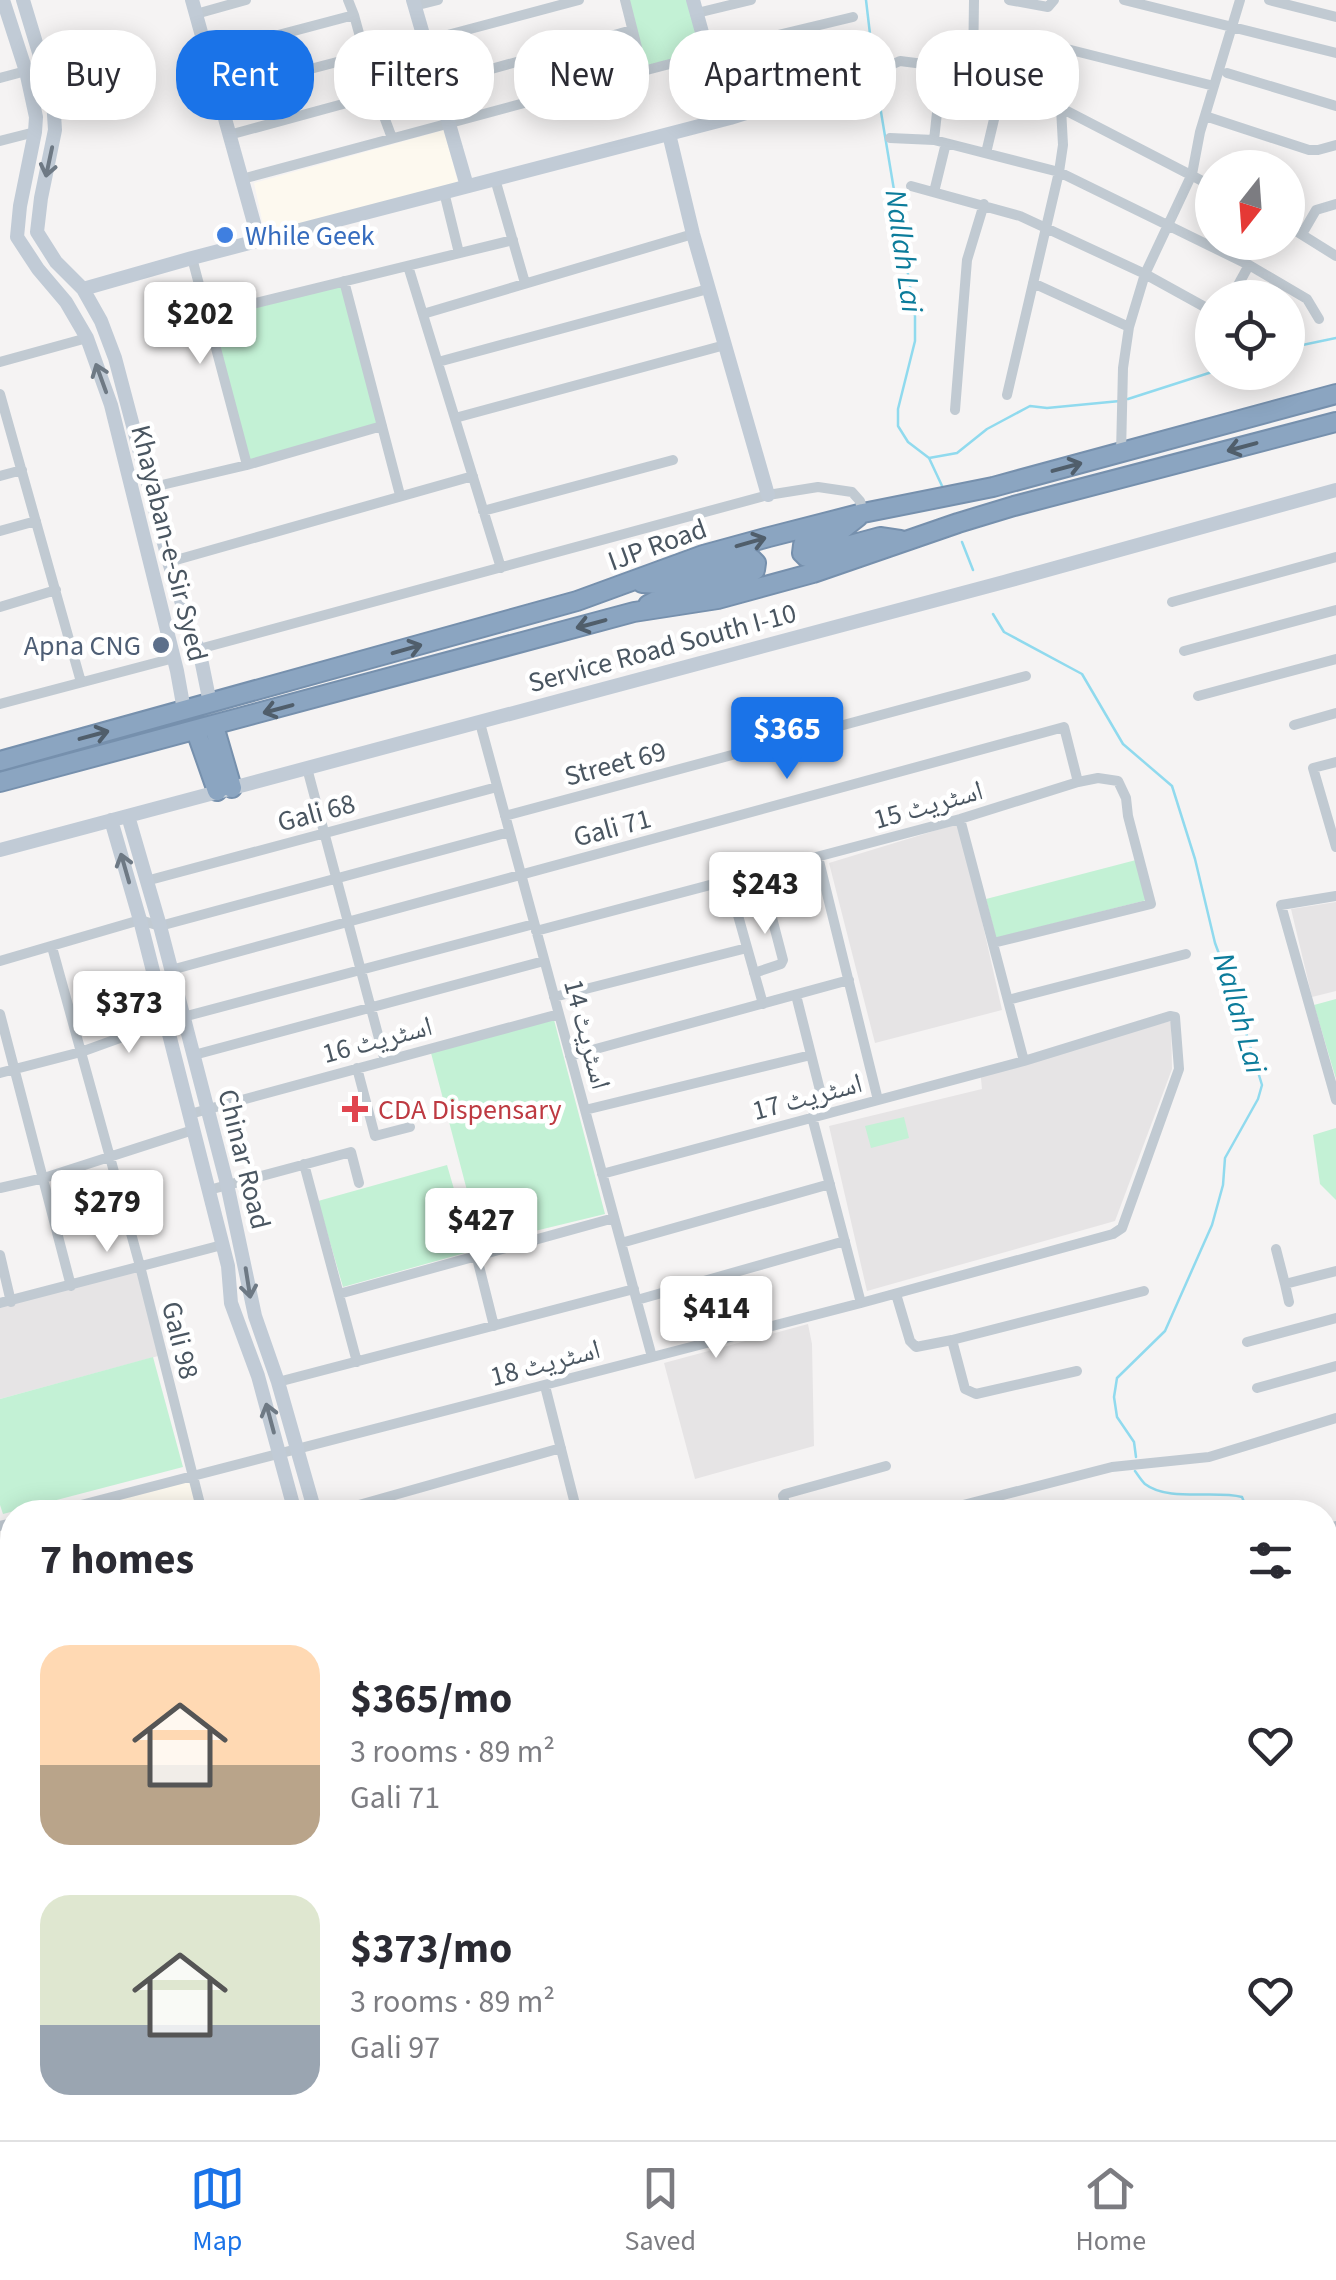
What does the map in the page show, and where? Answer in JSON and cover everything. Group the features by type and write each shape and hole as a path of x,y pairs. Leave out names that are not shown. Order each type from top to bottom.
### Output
{"highway":[{"name":"IJP Road","path":"0,761 578,601 702,555 863,514 993,487 1336,394"},
{"name":"IJP Road","path":"0,782 634,612 718,599 813,573 958,522 1336,422"},
{"path":"863,514 834,536 803,545 802,553 812,555 880,538 911,540"},
{"path":"632,583 661,584 752,559 757,566 752,571 663,597 634,612"},
{"path":"205,729 224,790"}],"street":[{"name":"Khayaban-e-Sir Syed","path":"23,0 55,115 37,232 56,262 84,289 115,358 210,704"},
{"path":"194,7 246,0"},
{"path":"348,0 358,30"},
{"path":"422,30 414,3 438,0"},
{"path":"466,30 578,0"},
{"path":"624,0 632,30"},
{"path":"695,7 751,0"},
{"path":"974,0 974,30"},
{"path":"1009,0 1048,7 1054,0"},
{"path":"1124,0 1336,53"},
{"path":"1121,453 1129,327 1145,274 1192,174 1240,0"},
{"path":"1269,0 1336,17"},
{"name":"Khayaban-e-Sir Syed","path":"2,4 34,101 35,132 17,236 66,302 87,338 110,405 184,710"},
{"path":"297,30 354,15"},
{"path":"801,30 854,17"},
{"path":"1079,52 1214,86"},
{"path":"0,78 26,72"},
{"path":"1227,73 1336,106"},
{"path":"242,179 514,106"},
{"path":"230,135 334,107"},
{"path":"1205,116 1309,150 1336,145"},
{"path":"1079,117 1195,176"},
{"path":"226,120 258,241"},
{"path":"385,120 392,138"},
{"path":"448,120 468,186"},
{"path":"84,289 722,120"},
{"path":"934,140 936,120"},
{"path":"986,153 994,120"},
{"path":"1007,396 1059,172 1062,120"},
{"path":"0,141 35,132"},
{"path":"669,134 708,289 768,495"},
{"path":"890,138 934,140 1059,172 1249,265 1307,299 1319,319"},
{"path":"934,192 946,143"},
{"path":"495,179 525,284"},
{"path":"911,186 1020,216 1195,301"},
{"path":"444,192 458,253"},
{"path":"955,410 967,260 984,204"},
{"path":"1305,228 1312,214 1336,204"},
{"path":"423,314 693,234"},
{"path":"1305,236 1336,256"},
{"path":"208,315 513,240"},
{"path":"192,258 247,466"},
{"path":"1241,280 1249,265"},
{"path":"408,266 501,568"},
{"path":"344,282 400,495"},
{"path":"1033,283 1129,327"},
{"path":"438,362 708,289"},
{"path":"0,362 87,338"},
{"path":"455,418 725,345"},
{"path":"0,394 81,682"},
{"path":"148,488 247,466 382,426"},
{"path":"484,511 672,460"},
{"path":"0,476 22,470"},
{"path":"169,562 473,476"},
{"path":"0,704 768,495 818,487 852,492 863,514"},
{"name":"Service Road South I-10","path":"0,850 1336,490"},
{"path":"0,530 36,520"},
{"path":"1172,602 1336,558"},
{"path":"0,607 56,590"},
{"path":"1184,651 1336,610"},
{"path":"174,658 198,651"},
{"path":"1198,696 1336,659"},
{"name":"Street 69","path":"505,816 1026,676"},
{"path":"1294,725 1336,713"},
{"name":"اسٹریٹ 14","path":"480,723 652,1357"},
{"name":"Gali 71","path":"171,970 1064,728 1078,782"},
{"path":"1336,762 1313,768 1336,848"},
{"path":"307,768 385,1060"},
{"name":"اسٹریٹ 15","path":"0,1073 80,1052 164,1022 760,872 960,819 1078,782 1098,778 1118,781 1126,798 1151,904 993,943"},
{"name":"Gali 68","path":"146,881 497,787"},
{"name":"Chinar Road","path":"128,816 228,1184 252,1304 312,1500"},
{"path":"960,819 1024,1060"},
{"name":"Chinar Road","path":"110,820 192,1122 228,1266 231,1303 258,1376 292,1500"},
{"path":"0,961 140,920 160,926 510,832"},
{"path":"818,856 878,1100"},
{"path":"754,973 783,960 760,872"},
{"path":"728,880 762,1004"},
{"path":"1336,896 1282,905 1336,1100"},
{"name":"Gali 98","path":"52,947 140,1266 199,1500"},
{"path":"554,997 747,948"},
{"path":"1008,1000 1186,954"},
{"path":"194,1055 544,961"},
{"path":"570,1056 849,980"},
{"path":"796,995 826,1114"},
{"path":"0,1014 71,1286"},
{"name":"اسٹریٹ 16","path":"0,1188 110,1157 192,1122 207,1108 559,1014"},
{"name":"اسٹریٹ 17","path":"602,1174 1175,1017 1179,1069 1118,1231"},
{"path":"585,1110 811,1055"},
{"path":"357,1068 376,1136 410,1127"},
{"path":"812,1118 862,1303"},
{"path":"209,1190 350,1152 359,1182"},
{"path":"304,1164 357,1362"},
{"path":"621,1243 830,1184"},
{"path":"339,1294 614,1218"},
{"name":"اسٹریٹ 18","path":"100,1500 862,1303 1118,1231"},
{"path":"278,1382 845,1241"},
{"path":"0,1256 6,1302 222,1245"},
{"path":"1276,1249 1289,1302"},
{"path":"476,1254 494,1326"},
{"path":"1285,1284 1336,1271"},
{"path":"896,1294 913,1345 922,1346 1144,1291"},
{"path":"1248,1342 1336,1318"},
{"path":"952,1340 965,1389 970,1392 1077,1371"},
{"path":"1258,1388 1336,1366"},
{"path":"545,1386 574,1500"},
{"path":"983,1500 1112,1467 1210,1457 1336,1418"},
{"path":"377,1500 561,1448"},
{"path":"784,1500 785,1494 886,1466"}],"shaded area":[{"path":"444,130 458,183 265,234 254,183"},
{"path":"960,823 1002,1010 875,1043 829,863"},
{"path":"1336,902 1336,991 1312,997 1291,909"},
{"path":"1171,1021 1172,1069 1115,1221 867,1291 829,1126 982,1089 980,1069"},
{"path":"136,1266 158,1356 0,1399 0,1300"},
{"path":"808,1324 812,1344 814,1446 695,1479 664,1363"},
{"path":"189,1481 195,1500 120,1500"}],"green space":[{"path":"627,0 689,0 697,30 669,30 669,61 649,67 649,30 635,30"},
{"path":"344,281 382,426 247,465 207,315"},
{"path":"1136,860 1147,900 996,938 986,899"},
{"path":"1336,999 1336,1079 1314,1005"},
{"path":"553,1016 605,1214 481,1244 431,1053"},
{"path":"904,1117 909,1138 871,1148 865,1126"},
{"path":"1336,1128 1336,1200 1320,1184 1313,1135"},
{"path":"447,1165 472,1251 343,1287 318,1201"},
{"path":"153,1357 183,1467 57,1500 0,1500 0,1399"}],"waterway":[{"name":"Nallah Lai","path":"866,0 870,30"},
{"name":"Nallah Lai","path":"882,120 915,316 915,341 898,409 898,426 908,442 929,458 943,488"},
{"path":"1305,344 1336,338"},
{"path":"1128,399 1195,377"},
{"path":"929,458 957,453 987,429 1030,406 1120,401"},
{"name":"Nallah Lai","path":"962,542 973,570"},
{"name":"Nallah Lai","path":"993,614 1004,632 1082,674 1123,744 1172,786 1215,943 1262,1085 1225,1158 1223,1185 1212,1225 1165,1331 1117,1378 1117,1417 1134,1442 1136,1457"},
{"name":"Nallah Lai","path":"1135,1471 1145,1484 1166,1493 1231,1495 1243,1500"}],"place":[{"name":"While Geek","path":"225,235"},
{"name":"Apna CNG","path":"161,645"},
{"name":"CDA Dispensary","path":"355,1109"}]}
